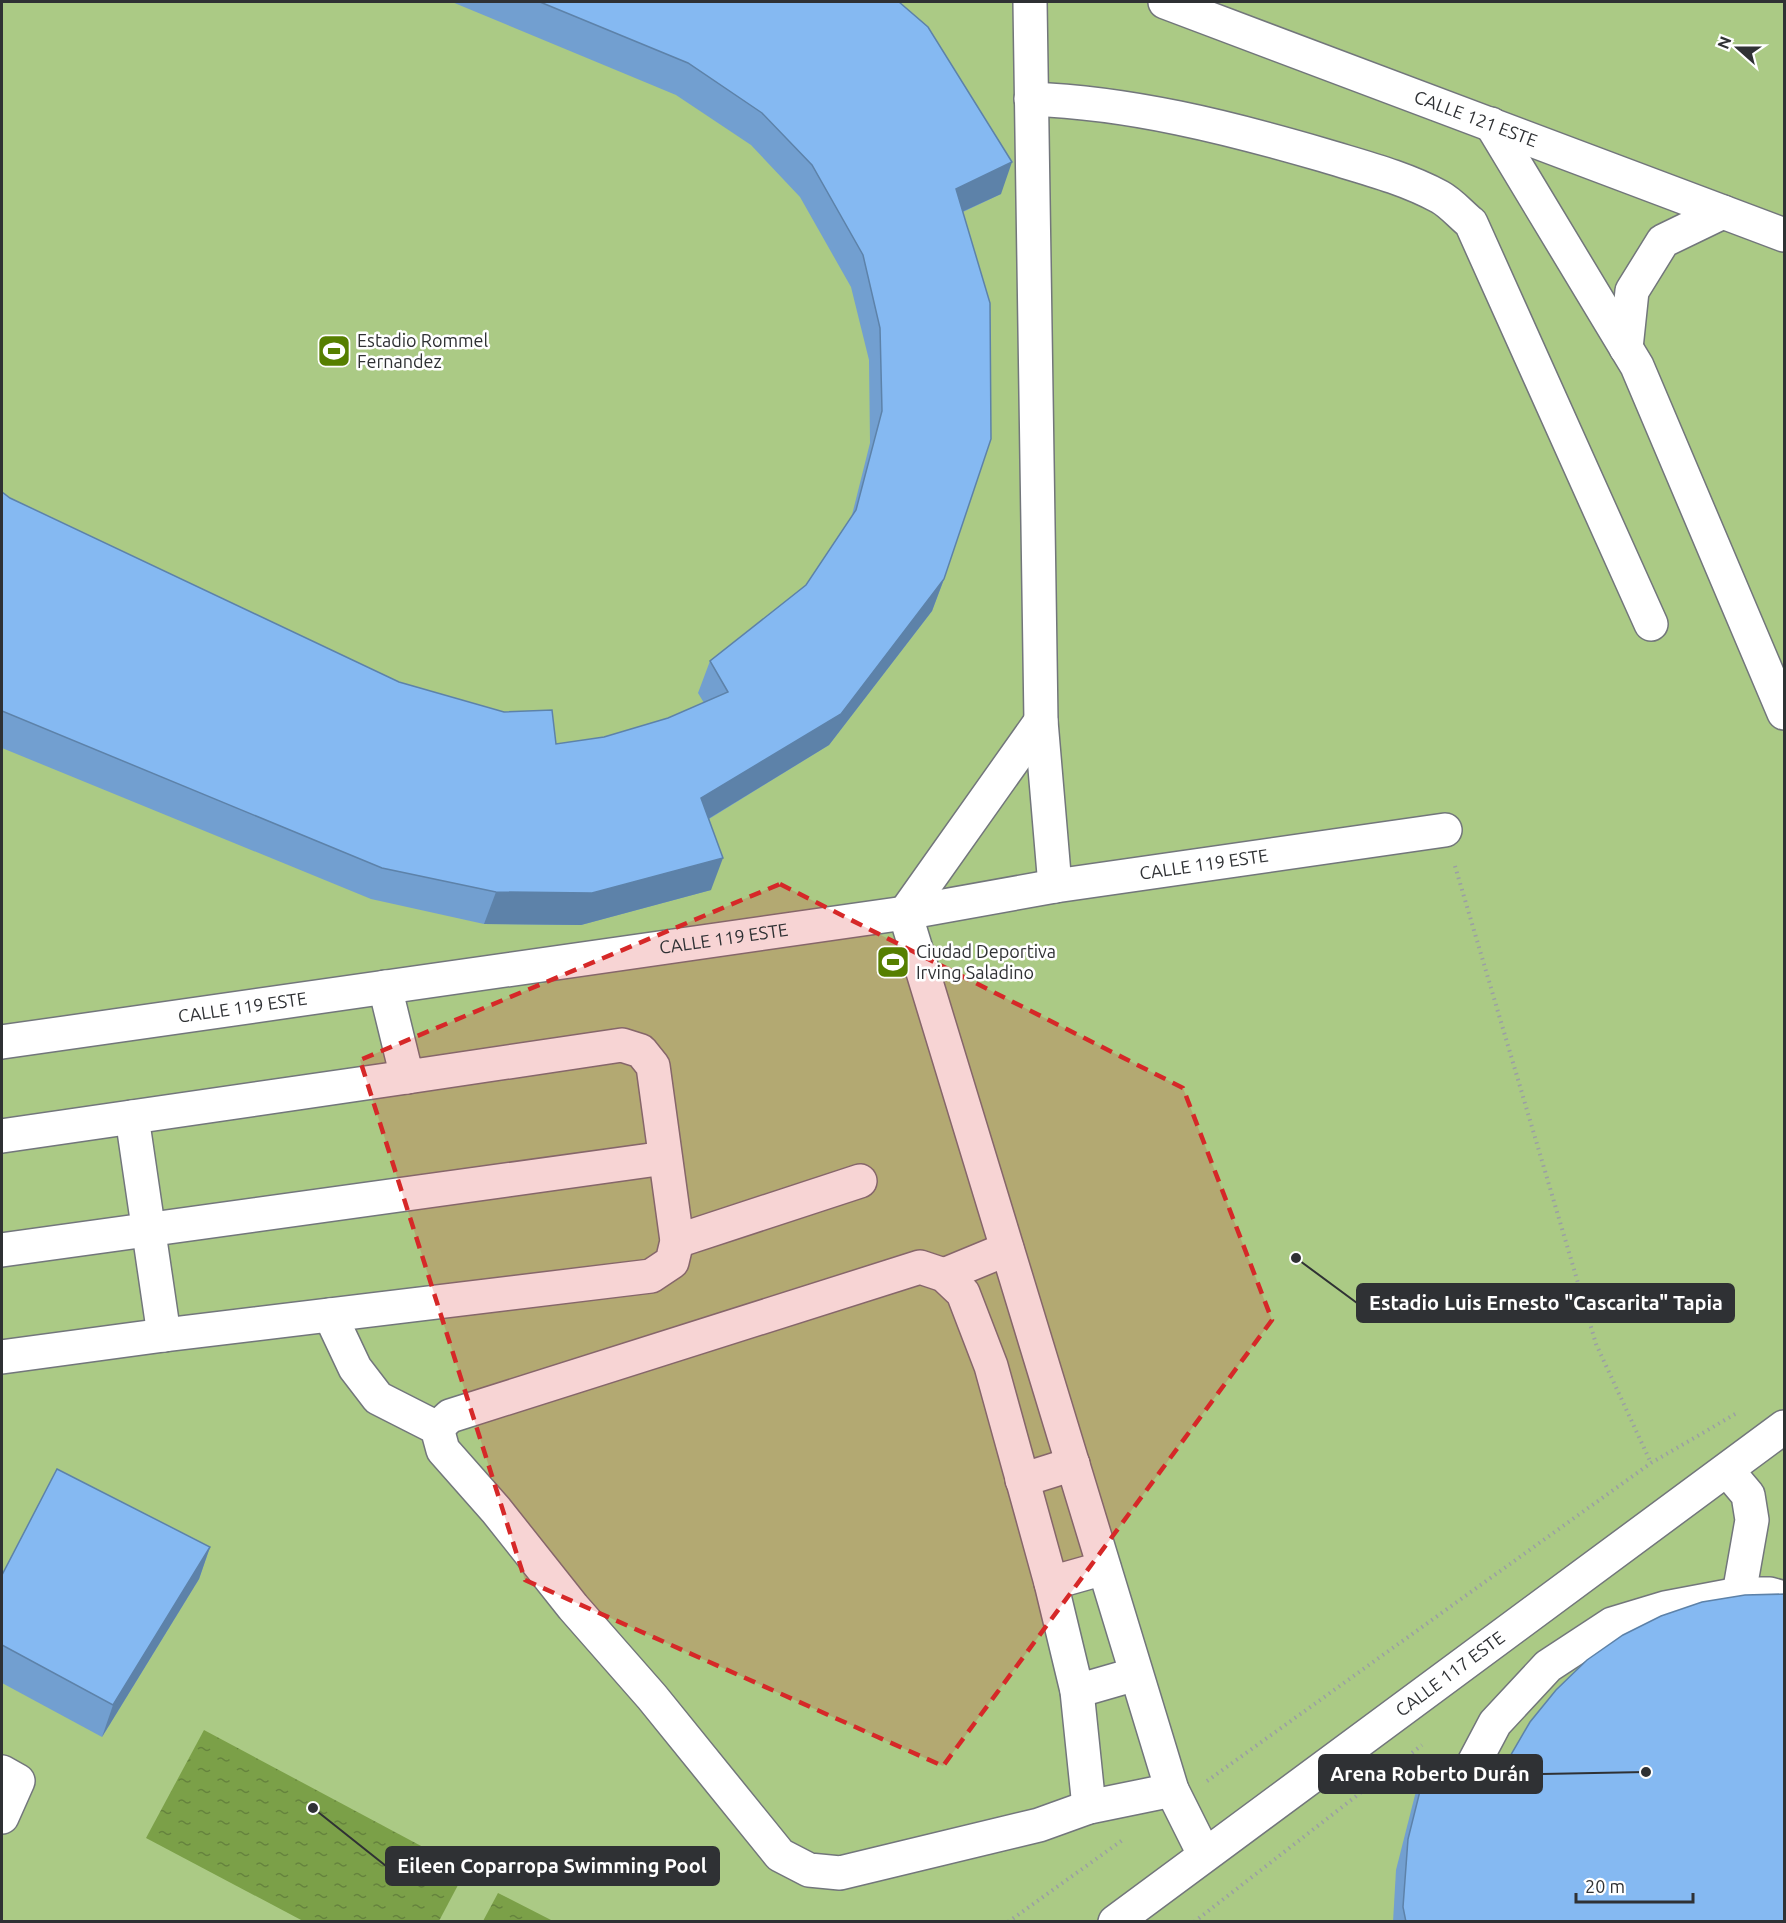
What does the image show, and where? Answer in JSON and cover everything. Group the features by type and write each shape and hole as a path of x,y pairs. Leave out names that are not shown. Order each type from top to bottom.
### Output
{"street":[{"path":"1030,2 1041,721 1056,886"},
{"name":"CALLE 121 ESTE","path":"1165,2 1785,235"},
{"path":"1031,99 1063,100 1168,114 1264,138 1390,175 1442,197 1471,223 1651,624"},
{"path":"1491,123 1637,366 1785,713"},
{"path":"1626,348 1632,291 1663,241 1723,212"},
{"path":"1041,721 905,913 1174,1797 1204,1854"},
{"name":"CALLE 119 ESTE","path":"2,1042 905,913 1056,886 1445,830"},
{"path":"385,987 407,1077"},
{"path":"2,1136 622,1045 641,1051 653,1066 676,1241 672,1262 651,1276 2,1357"},
{"path":"132,1117 164,1335"},
{"path":"2,1250 665,1158"},
{"path":"676,1241 860,1181"},
{"path":"944,1275 1007,1249"},
{"path":"437,1428 450,1416 920,1267 944,1275 963,1293 991,1366 1052,1583 1077,1691 1089,1808"},
{"path":"330,1315 355,1368 378,1398 437,1428 443,1450 496,1510 573,1607 652,1697 780,1855 808,1870 840,1873 1039,1825 1089,1808 1174,1797"},
{"path":"991,1366 1039,1355"},
{"name":"CALLE 117 ESTE","path":"1115,1922 1204,1854 1785,1427"},
{"path":"1022,1480 1073,1464"},
{"path":"1727,1470 1748,1495 1752,1520 1738,1594"},
{"path":"1052,1583 1104,1568"},
{"path":"1458,1793 1496,1723 1548,1666 1612,1624 1665,1608 1738,1594 1770,1594 1785,1598"},
{"path":"1077,1691 1136,1674"},
{"path":"2,1772 18,1781 2,1817"}],"path":[{"path":"1445,830 1596,1344 1651,1463"},
{"path":"1174,1797 1222,1770 1651,1463 1743,1409"},
{"path":"1008,1922 1131,1835"}],"highlighted area":[{"path":"780,884 1183,1088 1272,1320 943,1766 525,1580 360,1060"}],"shaded area":[{"name":"Ciudad Deportiva Irving Saladino","path":"2,2 1784,2 1784,1921 2,1921"}],"water":[{"path":"204,1730 466,1870 439,1921 303,1921 146,1838"},
{"path":"498,1893 553,1921 483,1921"}],"building":[{"path":"540,2 899,2 928,27 1012,162 956,189 990,303 991,439 944,579 841,714 701,798 723,858 592,893 496,892 382,868 2,711 2,492 10,498 399,682 504,712 552,710 556,744 604,737 668,718 728,692 710,661 806,585 856,510 882,411 880,328 863,255 812,165 762,113 688,63"},
{"path":"57,1469 210,1547 113,1705 2,1645 2,1575"},
{"path":"1785,1594 1785,1922 1406,1922 1403,1907 1408,1839 1427,1763 1497,1787 1509,1758 1530,1722 1556,1690 1587,1660 1623,1635 1661,1616 1702,1602 1745,1595"}],"place":[{"name":"Estadio Rommel Fernandez","path":"334,351"},
{"name":"Ciudad Deportiva Irving Saladino","path":"893,962"},
{"name":"Estadio Luis Ernesto \"Cascarita\" Tapia","path":"1296,1258"},
{"name":"Arena Roberto Durán","path":"1646,1772"},
{"name":"Eileen Coparropa Swimming Pool","path":"313,1808"}]}
